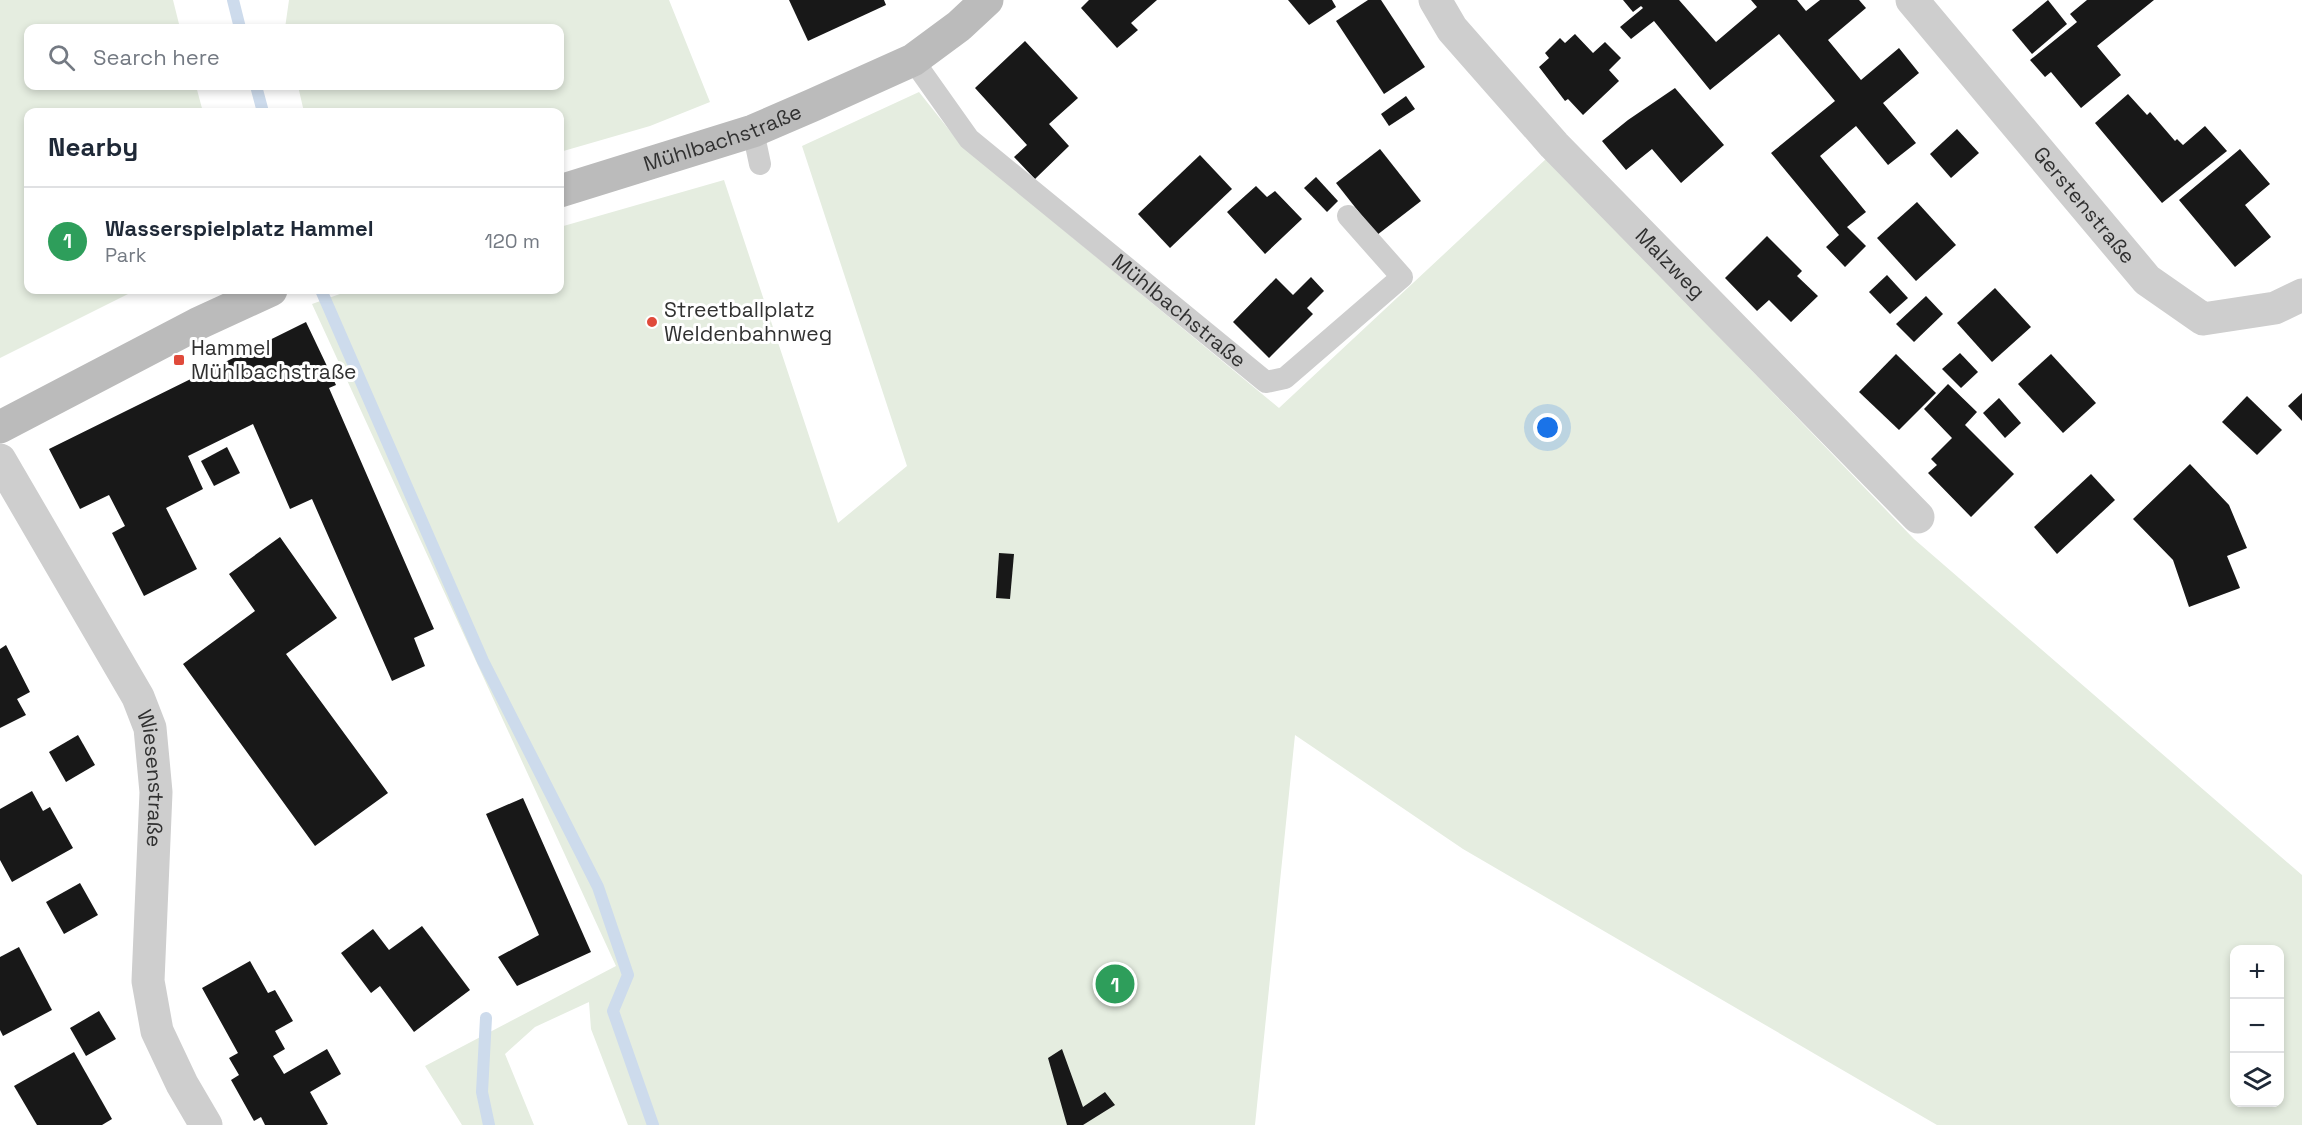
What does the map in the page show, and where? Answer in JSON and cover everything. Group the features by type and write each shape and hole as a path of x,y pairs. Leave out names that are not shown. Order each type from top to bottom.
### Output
{"street":[{"name":"Mühlbachstraße","path":"564,190 753,131 913,60 959,26 987,0"},
{"name":"Malzweg","path":"1435,0 1452,29 1554,145 1918,517"},
{"name":"Gerstenstraße","path":"1912,0 2147,280 2203,319 2275,308 2302,295"},
{"path":"0,427 197,324 262,294"},
{"name":"Wiesenstraße","path":"0,460 138,697 150,728 156,792 148,981 157,1031 182,1084 206,1125"}],"lane":[{"name":"Mühlbachstraße","path":"913,60 969,139 1266,382 1285,378 1402,277 1348,216"},
{"path":"753,131 760,164"}],"shaded area":[{"path":"0,0 173,0 179,24 24,24 24,90 197,90 202,108 24,108 24,294 128,294 0,358"},
{"path":"289,0 669,0 710,102 650,126 564,151 564,108 303,108 299,90 564,90 564,24 286,24"},
{"path":"919,92 962,146 1279,408 1547,158 1914,539 2302,875 2302,1125 1937,1125 1463,849 1295,735 1255,1125 628,1125 591,1029 589,1002 535,1027 505,1054 534,1125 462,1125 425,1066 616,966 312,304 340,294 564,294 564,226 724,180 838,523 907,466 802,146"}],"building":[{"path":"789,0 884,0 886,5 808,41"},
{"path":"1089,0 1157,0 1131,23 1138,30 1117,48 1081,8"},
{"path":"1288,0 1332,0 1336,7 1309,25"},
{"path":"1368,0 1381,0 1425,67 1384,94 1336,21"},
{"path":"1623,0 1679,0 1716,42 1757,7 1751,0 1797,0 1806,11 1820,0 1859,0 1866,8 1828,40 1861,80 1899,48 1919,73 1883,103 1916,143 1888,165 1856,126 1820,156 1866,212 1847,227 1866,246 1845,267 1826,247 1839,235 1771,153 1835,101 1779,34 1710,90 1654,21 1631,39 1620,27 1643,8 1641,6 1633,12"},
{"path":"2048,0 2067,24 2032,54 2012,30"},
{"path":"2087,0 2154,0 2097,46 2121,75 2081,108 2051,72 2045,77 2030,60 2077,22 2070,14"},
{"path":"1575,34 1593,53 1605,42 1621,58 1609,70 1619,81 1583,115 1568,99 1565,101 1539,67 1549,58 1545,53 1560,38 1565,43"},
{"path":"1025,41 1078,98 1049,124 1069,146 1035,179 1014,157 1027,145 975,88"},
{"path":"1675,88 1724,145 1681,183 1652,149 1626,170 1602,141"},
{"path":"2128,94 2147,115 2150,112 2175,141 2177,139 2183,145 2205,126 2227,151 2162,203 2095,123"},
{"path":"1406,96 1415,109 1389,126 1381,114"},
{"path":"1957,129 1979,153 1951,178 1930,154"},
{"path":"1380,149 1421,201 1377,235 1336,183"},
{"path":"2240,149 2270,184 2245,205 2271,237 2235,267 2179,200"},
{"path":"1200,155 1232,189 1170,248 1138,214"},
{"path":"1316,177 1338,201 1327,212 1304,188"},
{"path":"1256,186 1267,197 1275,191 1302,219 1265,254 1227,212"},
{"path":"1917,202 1956,245 1916,281 1877,238"},
{"path":"1767,236 1802,271 1797,276 1818,296 1791,322 1769,300 1757,311 1725,278"},
{"path":"1887,275 1908,298 1890,314 1869,292"},
{"path":"1311,277 1324,291 1307,308 1313,314 1269,358 1233,322 1276,278 1293,295"},
{"path":"1995,288 2031,327 1992,362 1957,323"},
{"path":"1926,296 1943,314 1914,342 1896,324"},
{"path":"306,322 336,385 329,388 434,629 414,638 425,666 392,681 312,499 290,509 253,424 188,456 203,489 166,508 197,569 144,596 112,533 125,526 109,495 80,509 49,449"},
{"path":"1960,353 1978,372 1961,388 1942,369"},
{"path":"1896,354 1936,393 1899,430 1859,392"},
{"path":"2051,354 2096,403 2063,433 2018,384"},
{"path":"1948,384 1977,412 1965,425 2014,474 1971,517 1928,473 1937,465 1931,459 1952,438 1924,409"},
{"path":"2302,393 2302,421 2288,406"},
{"path":"2247,396 2282,430 2257,455 2222,422"},
{"path":"1999,398 2021,423 2005,438 1983,413"},
{"path":"227,447 240,473 214,486 201,461"},
{"path":"2190,464 2229,505 2247,548 2227,556 2240,588 2189,607 2173,560 2133,519"},
{"path":"2091,474 2115,500 2057,554 2034,527"},
{"path":"280,537 337,618 286,654 388,793 315,846 183,664 255,611 229,574"},
{"path":"999,553 1014,554 1010,599 996,598"},
{"path":"6,645 30,692 17,699 26,715 0,728 0,649"},
{"path":"78,735 95,765 66,782 49,752"},
{"path":"32,791 43,811 50,807 73,848 12,882 0,860 0,809"},
{"path":"523,798 591,952 517,986 498,957 539,935 486,814"},
{"path":"80,883 98,915 64,934 46,902"},
{"path":"422,926 470,990 414,1032 380,986 371,993 341,953 373,929 389,950"},
{"path":"19,947 52,1010 3,1036 0,1030 0,957"},
{"path":"250,961 268,993 275,990 293,1021 275,1031 285,1049 273,1056 284,1074 327,1049 341,1074 310,1092 328,1124 326,1125 265,1125 261,1117 254,1121 231,1080 239,1075 229,1058 238,1053 202,988"},
{"path":"99,1011 116,1039 86,1056 70,1028"},
{"path":"1062,1049 1083,1107 1105,1092 1115,1105 1083,1125 1067,1125 1048,1058"},
{"path":"74,1052 112,1119 102,1125 37,1125 14,1086"}],"waterway":[{"path":"233,0 239,24"},
{"path":"257,90 262,108"},
{"path":"323,294 483,661 598,887 628,975 613,1011 653,1125"},
{"path":"486,1018 482,1092 489,1125"}],"place":[{"name":"Streetballplatz Weldenbahnweg","path":"652,322"},
{"name":"Hammel Mühlbachstraße","path":"179,360"},
{"name":"Wasserspielplatz Hammel","path":"1115,984"}]}
